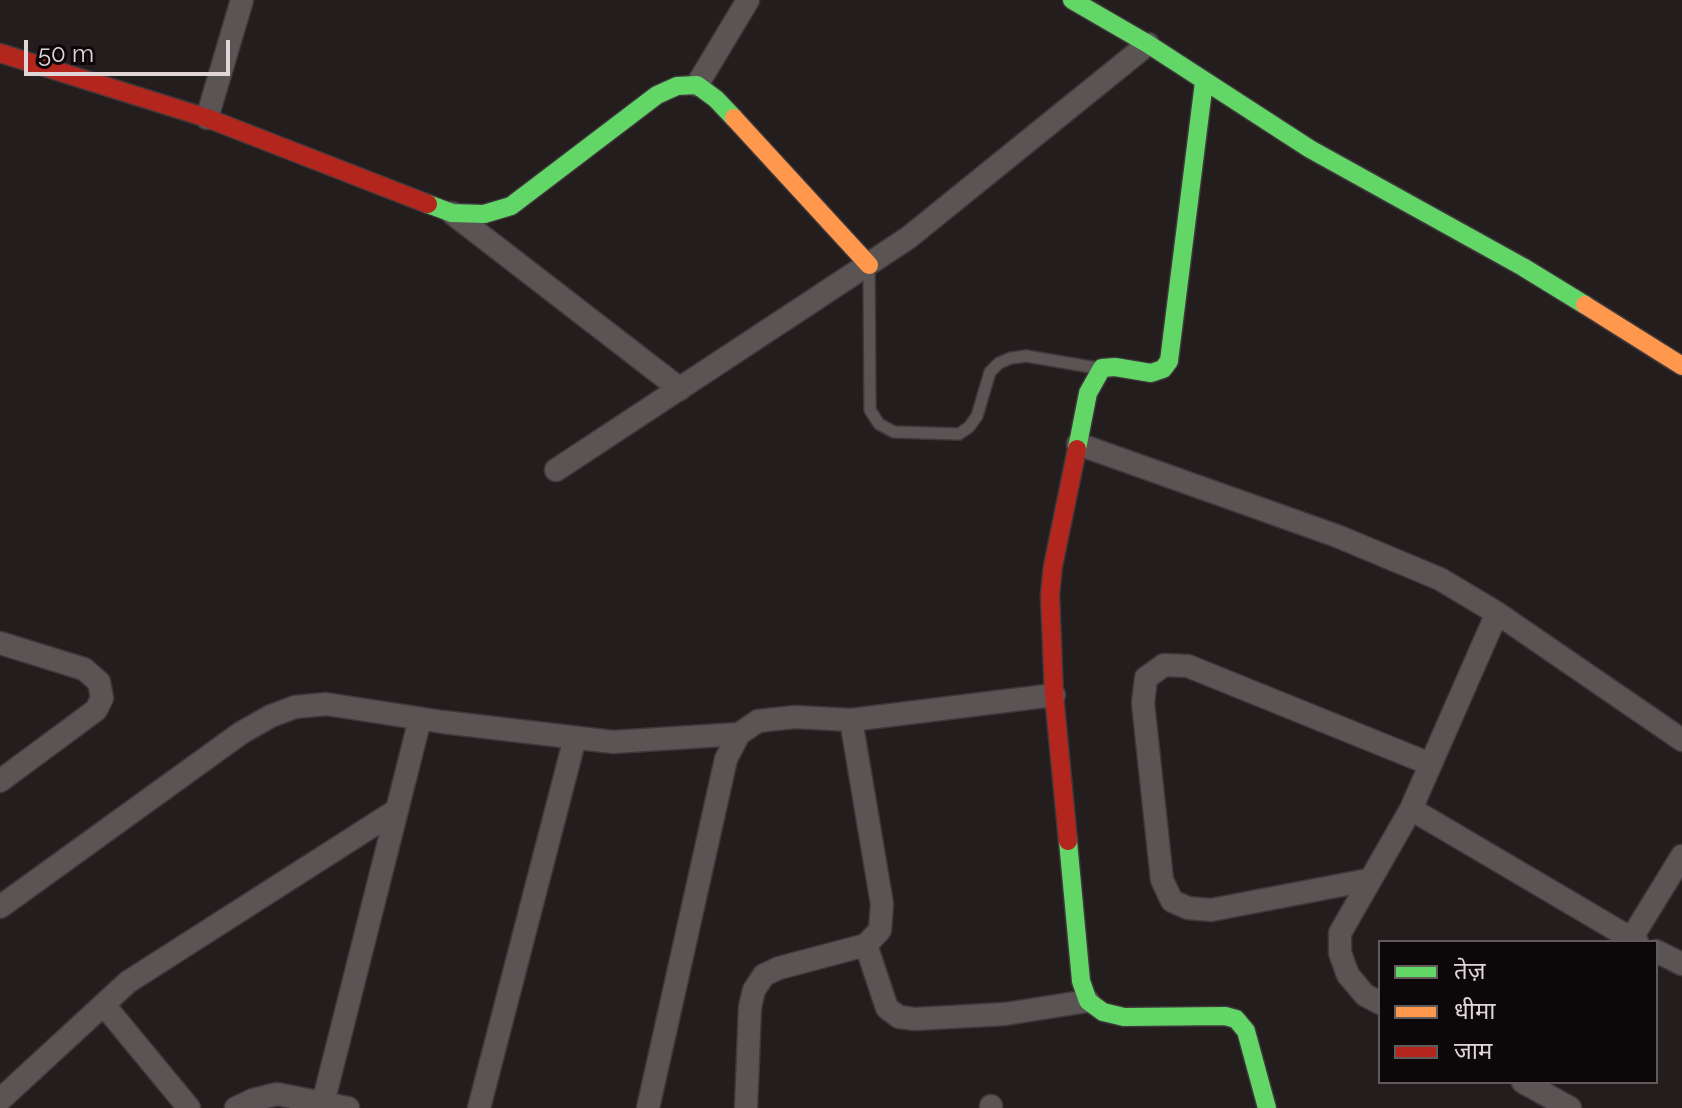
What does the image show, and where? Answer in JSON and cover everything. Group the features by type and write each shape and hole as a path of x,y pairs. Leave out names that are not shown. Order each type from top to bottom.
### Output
{"street":[{"path":"207,118 242,0"},
{"path":"697,85 748,0"},
{"path":"1072,0 1148,44 1310,149 1523,267 1682,366"},
{"path":"556,470 917,231 1148,44"},
{"path":"0,53 207,118 452,213 680,389"},
{"path":"1204,82 1169,361 1163,369 1151,373 1102,368 1088,393 1052,581 1054,695 1081,981 1088,1001 1103,1012 1124,1017 1225,1016 1236,1019 1246,1031 1267,1108"},
{"path":"452,213 484,214 511,206 657,95 677,86 697,85 716,99 869,265"},
{"path":"1078,444 1389,556 1440,579 1497,613 1682,740"},
{"path":"1378,1002 1365,995 1348,975 1340,953 1340,933 1411,809 1497,613"},
{"path":"0,643 84,669 99,682 102,698 96,710 0,781"},
{"path":"1368,880 1211,910 1188,908 1172,901 1162,880 1143,703 1146,678 1164,665 1188,666 1430,764"},
{"path":"648,1108 726,759 739,734 758,721 783,718 851,720 1054,695"},
{"path":"0,907 241,733 295,707 326,704 420,719 613,742 739,734"},
{"path":"323,1103 420,719"},
{"path":"746,1108 750,1007 754,990 764,975 779,968 866,945 880,930 882,904 851,720"},
{"path":"479,1108 575,738"},
{"path":"1411,809 1634,940 1682,856"},
{"path":"0,1100 128,982 397,810"},
{"path":"866,945 887,1008 899,1017 915,1019 1005,1014 1088,1001"},
{"path":"1658,952 1682,964"},
{"path":"104,1005 189,1108"},
{"path":"1527,1084 1570,1108"},
{"path":"236,1108 277,1094 348,1108"}],"lane":[{"path":"869,265 870,410 879,424 894,432 959,434 977,416 990,372 999,363 1011,358 1026,356 1102,368"}],"traffic: fast":[{"path":"1072,0 1148,44 1310,149 1523,267 1585,305"},
{"path":"1077,449 1088,393 1102,368 1151,373 1163,369 1169,361 1204,82"},
{"path":"428,204 452,213 484,214 511,206 657,95 677,86 697,85 734,118"},
{"path":"1068,841 1081,981 1088,1001 1103,1012 1124,1017 1225,1016 1236,1019 1246,1031 1267,1108"}],"traffic: slow":[{"path":"734,118 869,265"},
{"path":"1585,305 1682,366"}],"traffic: jam":[{"path":"0,53 207,118 428,204"},
{"path":"1068,841 1054,695 1050,595 1077,449"}]}
